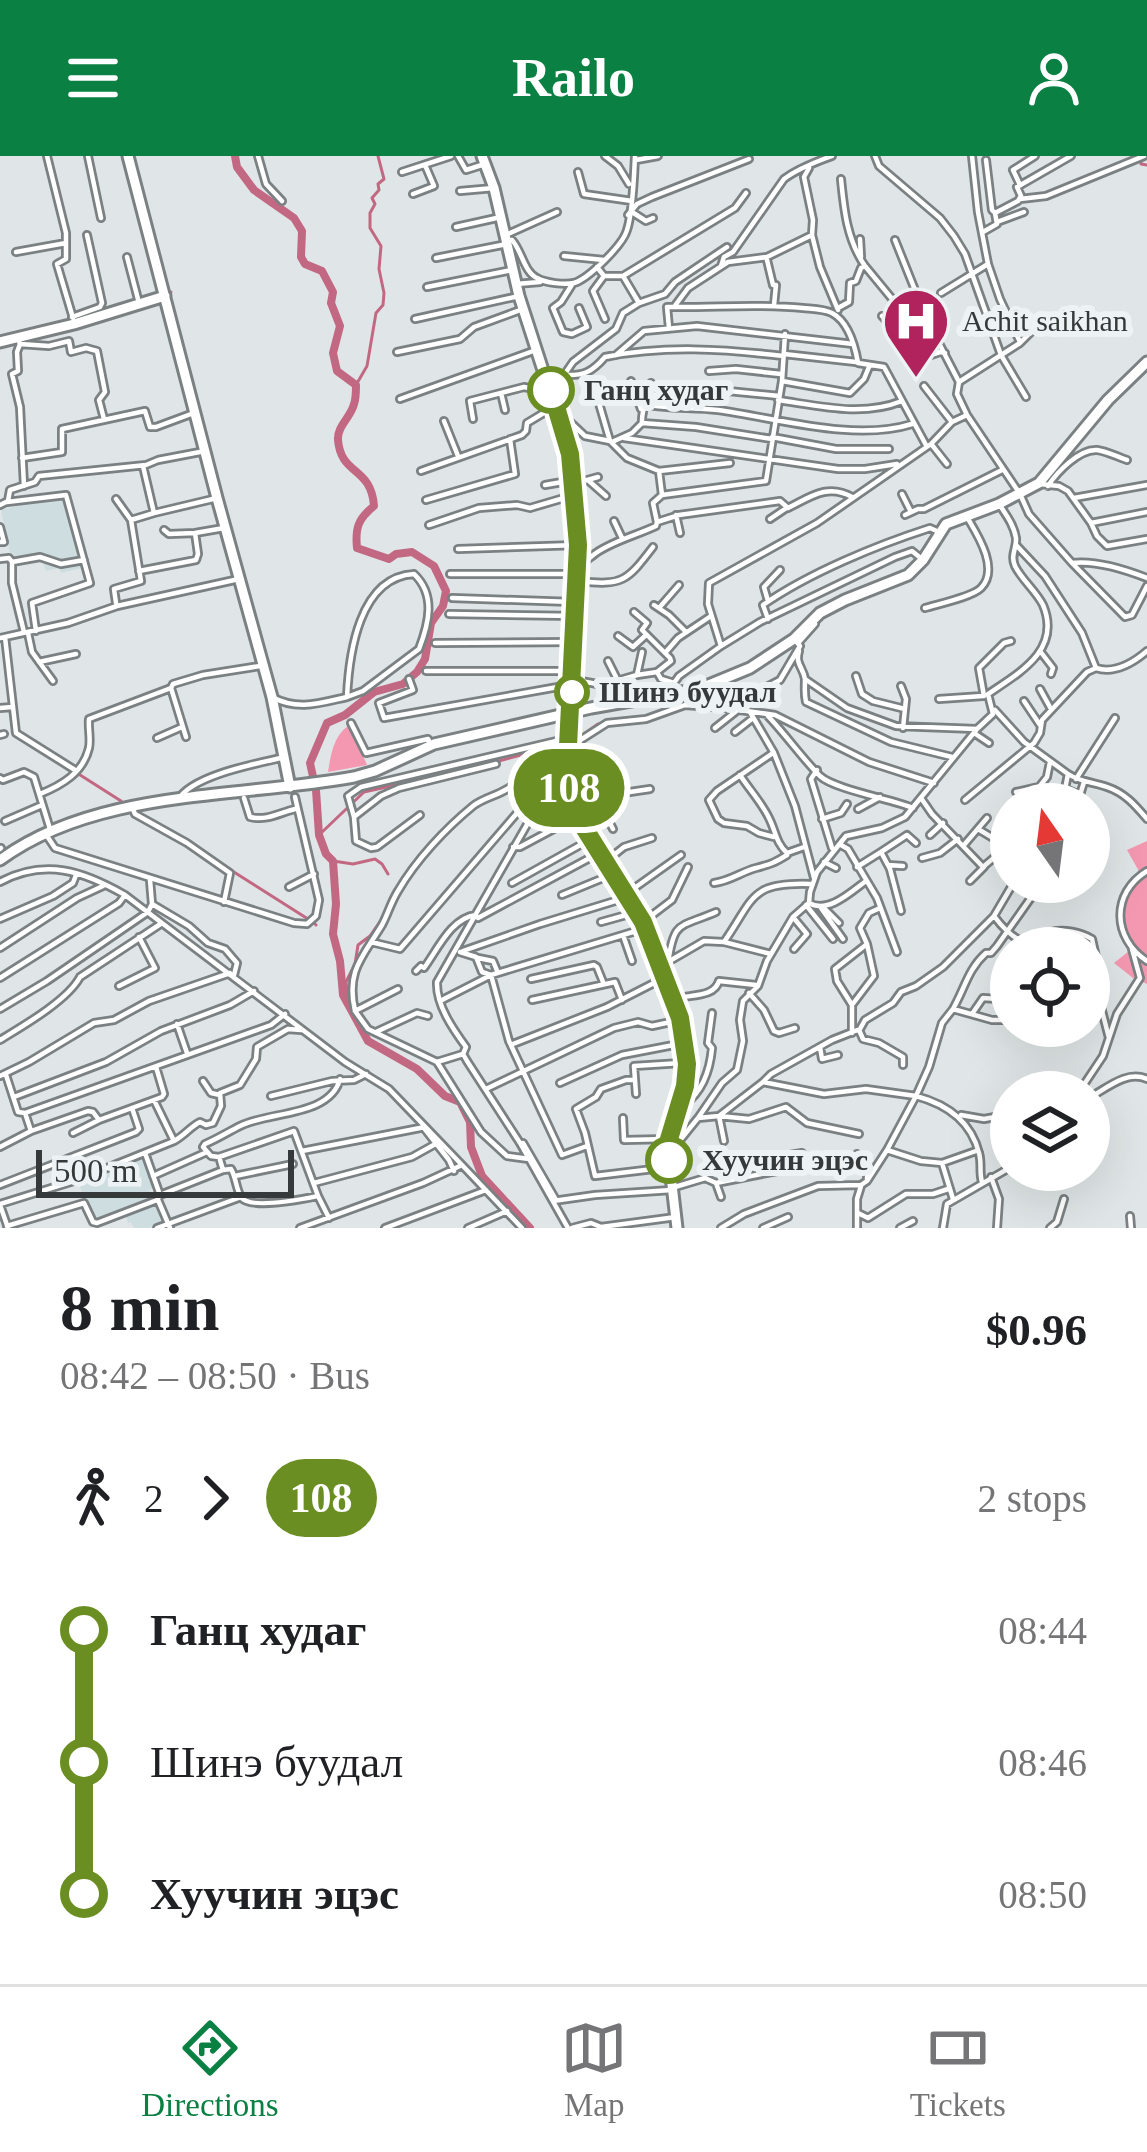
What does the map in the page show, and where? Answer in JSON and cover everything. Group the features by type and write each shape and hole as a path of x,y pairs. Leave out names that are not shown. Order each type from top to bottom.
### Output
{"main road":[{"path":"128,156 293,790"},
{"path":"483,160 517,290 570,454 578,573 564,765 569,788 580,821 642,921 664,967 680,1020 687,1064 669,1142 677,1222"},
{"path":"0,342 19,341 73,320 164,296"},
{"path":"0,860 47,830 94,814 293,790 375,771 431,745 674,687 699,689 722,680 798,642 820,614 845,600 901,580 923,560 946,524 1044,484 1108,400 1147,362"}],"street":[{"path":"47,156 66,232 66,259 57,264 73,320 102,303 87,235"},
{"path":"88,156 101,218"},
{"path":"258,156 266,184 282,201"},
{"path":"403,172 454,156 466,170 483,160"},
{"path":"605,156 627,176 632,189"},
{"path":"579,308 587,327 572,334 563,332 553,308 625,235 636,158 658,156"},
{"path":"721,266 784,178 832,156"},
{"path":"875,156 879,166 943,221 965,254 1001,355 1026,398"},
{"path":"972,156 988,264 1020,343"},
{"path":"1020,199 1013,170 1035,156"},
{"path":"1020,185 1071,156"},
{"path":"982,232 990,230 996,218 1020,199 1046,196 1144,156"},
{"path":"630,213 652,197 749,159"},
{"path":"986,160 996,218"},
{"path":"412,194 434,186 425,165"},
{"path":"809,168 805,177 820,267 858,363"},
{"path":"578,172 584,194 632,201"},
{"path":"841,179 849,236 863,264 893,300 926,357 945,353"},
{"path":"460,191 494,188"},
{"path":"596,267 604,276 623,276 735,208 746,194"},
{"path":"436,258 506,240 557,212"},
{"path":"996,218 1024,212"},
{"path":"630,213 646,221 653,218"},
{"path":"456,227 501,217"},
{"path":"669,328 670,307 721,266 733,259 767,257 812,235"},
{"path":"670,307 775,305 837,311 849,302 850,284 863,264 860,239"},
{"path":"506,240 518,245 530,274 543,281"},
{"path":"896,240 927,320 959,382 957,394 967,416 1029,514 1123,616 1132,615 1147,586"},
{"path":"16,251 66,243"},
{"path":"473,419 469,402 524,387 534,389 564,375 573,362 616,329 623,313 661,296 727,247"},
{"path":"127,256 139,303"},
{"path":"564,256 604,260"},
{"path":"767,257 772,285 786,283"},
{"path":"941,293 988,264"},
{"path":"428,287 512,270"},
{"path":"604,276 593,291 605,319"},
{"path":"623,276 638,303"},
{"path":"415,319 543,281 573,283"},
{"path":"775,305 776,285"},
{"path":"661,296 670,307"},
{"path":"397,352 460,339 474,327 523,309"},
{"path":"882,316 892,326 906,323"},
{"path":"616,355 644,331 697,326 854,344"},
{"path":"959,382 1033,330"},
{"path":"657,522 652,503 662,495 766,481 785,334"},
{"path":"25,486 20,407 12,374 19,370 19,341 45,346 69,341 71,352 97,351 105,392 99,400 104,419"},
{"path":"564,375 581,376 605,357 667,349 715,349 884,367 914,424 947,464"},
{"path":"400,399 536,350"},
{"path":"709,371 736,369 850,393 865,379 870,366"},
{"path":"631,381 642,407 642,423"},
{"path":"642,407 651,383"},
{"path":"924,386 952,422"},
{"path":"650,394 718,390 848,410 880,408 902,400"},
{"path":"596,392 611,442 628,458 659,472 730,463"},
{"path":"501,393 505,410"},
{"path":"421,471 524,434 527,423 556,404"},
{"path":"642,407 712,409 851,429 914,424"},
{"path":"22,458 62,452 62,429 145,411 150,427 156,427 196,412"},
{"path":"710,583 817,523 929,445 952,422 967,416"},
{"path":"561,418 585,436 611,442 642,423 836,449 889,448"},
{"path":"444,421 458,456"},
{"path":"624,438 838,470 900,464"},
{"path":"426,500 515,474 510,439"},
{"path":"1044,484 1090,451 1127,460"},
{"path":"4,504 10,490 35,482 39,476 142,466 200,452"},
{"path":"142,466 154,513"},
{"path":"902,494 908,513 1004,469"},
{"path":"659,472 662,495"},
{"path":"545,485 598,477"},
{"path":"429,525 479,508 530,508 564,498 571,481"},
{"path":"589,481 606,496"},
{"path":"1044,484 1059,486 1074,498 1107,546 1147,539"},
{"path":"1074,498 1147,485"},
{"path":"770,519 823,491 842,491 852,497"},
{"path":"4,504 66,494 90,583 32,603 29,632"},
{"path":"131,520 217,498"},
{"path":"116,499 131,520 141,583 114,590 117,606"},
{"path":"578,573 598,551 676,515 780,501 788,508"},
{"path":"999,504 1013,527 1017,546 1045,576 1082,633 1096,668"},
{"path":"1091,523 1147,512"},
{"path":"676,515 680,533"},
{"path":"926,608 984,584 988,564 984,548 967,517"},
{"path":"614,521 622,540"},
{"path":"0,526 32,652 53,681"},
{"path":"164,530 195,533 225,527"},
{"path":"768,619 763,605 768,601 896,539 930,528 939,532"},
{"path":"139,571 196,560 195,533"},
{"path":"458,549 578,545"},
{"path":"939,699 986,695 1040,651 1048,636 1042,603 1014,564 1017,546"},
{"path":"450,574 578,573 601,584 629,578 653,547"},
{"path":"657,673 674,687 721,646 768,619 895,557 912,551 923,560"},
{"path":"0,559 40,557 61,564 84,560"},
{"path":"1072,563 1127,570 1147,578"},
{"path":"768,601 760,586 780,570"},
{"path":"702,572 710,583 708,604 721,646"},
{"path":"272,697 303,706 347,697 363,691 419,649 429,600 424,583 414,574 398,575 379,589 359,620 346,673 347,697"},
{"path":"76,770 16,733 2,638 240,578"},
{"path":"0,584 12,583"},
{"path":"679,585 656,606 686,632"},
{"path":"452,598 577,602"},
{"path":"426,671 573,678 600,685 657,673 671,661 645,636 642,630 647,623 634,613"},
{"path":"449,614 576,616"},
{"path":"664,653 711,616"},
{"path":"618,636 633,647 645,636"},
{"path":"1011,641 979,668 993,709 1050,762 1076,779 1114,789 1147,819"},
{"path":"435,643 575,642"},
{"path":"798,642 805,698 819,709 891,742 954,758"},
{"path":"727,708 780,680 798,642"},
{"path":"1040,725 1087,672 1123,667 1147,650"},
{"path":"1040,651 1053,668 1051,674"},
{"path":"637,675 642,652"},
{"path":"39,662 76,654"},
{"path":"608,661 617,680"},
{"path":"40,794 65,783 76,770 91,744 88,719 173,684 264,666"},
{"path":"856,676 862,694 905,709"},
{"path":"409,679 413,690 379,703 384,718 573,678"},
{"path":"805,679 847,708 903,728 976,731 989,743"},
{"path":"901,686 903,728"},
{"path":"171,688 186,736"},
{"path":"1040,688 1051,709"},
{"path":"965,800 1040,733 1024,701"},
{"path":"420,815 371,848 356,842 351,792 569,742 607,723 646,719 685,705 739,709 752,715 775,753 795,806 814,881"},
{"path":"0,708 12,707"},
{"path":"715,728 739,709"},
{"path":"623,1118 624,1140 681,1138 737,1070 741,1008 758,986 793,917 808,904 824,862 849,833 905,817 993,709"},
{"path":"735,732 752,715 764,712 869,762 934,783"},
{"path":"764,712 810,763 834,849"},
{"path":"1076,779 1115,718"},
{"path":"351,723 366,754 428,739 431,745"},
{"path":"157,738 182,728"},
{"path":"773,837 718,819 709,800 775,753"},
{"path":"178,801 182,791 286,755"},
{"path":"1043,783 1050,762"},
{"path":"354,817 399,788 496,764"},
{"path":"564,765 436,982 436,994 466,1047 464,1054 570,1228 591,1223 601,1227 677,1222"},
{"path":"530,1159 507,1156 481,1132 437,1062 365,1027 355,1010 351,980 394,896 417,864 474,805 544,769 564,765"},
{"path":"0,778 27,772 34,777 48,847 307,924 316,916 318,890 293,790"},
{"path":"814,773 836,785 913,808"},
{"path":"1067,783 1068,774"},
{"path":"620,775 623,794"},
{"path":"740,775 771,821 781,850 792,852"},
{"path":"370,942 400,950 536,790 553,782"},
{"path":"513,848 580,821 623,794 650,789"},
{"path":"858,809 880,797"},
{"path":"244,798 254,818 297,809"},
{"path":"921,798 984,867"},
{"path":"822,819 841,813 847,804"},
{"path":"4,821 42,805"},
{"path":"132,807 135,814 230,873 224,902"},
{"path":"602,808 613,829"},
{"path":"922,858 961,842 987,818"},
{"path":"931,835 943,823"},
{"path":"978,829 990,836"},
{"path":"857,867 907,835 916,843"},
{"path":"416,971 424,968 464,917 488,915 602,857 652,838"},
{"path":"512,883 591,839"},
{"path":"834,849 845,845 880,908 897,952"},
{"path":"714,883 772,865 804,847"},
{"path":"880,852 901,911"},
{"path":"457,953 627,896 681,855"},
{"path":"753,857 758,867"},
{"path":"824,862 836,868"},
{"path":"970,881 990,862"},
{"path":"888,865 904,866"},
{"path":"441,1000 495,974 623,935 672,900 688,867"},
{"path":"0,882 38,868 76,874 125,895 345,1062 384,1085 522,1228"},
{"path":"1110,1035 1120,1007 1140,978 1121,927 1120,906 1126,890 1147,872"},
{"path":"0,919 53,896 73,884 76,874"},
{"path":"289,887 314,874"},
{"path":"562,895 613,874"},
{"path":"0,1009 148,912 150,878"},
{"path":"724,942 746,902 759,892 814,881"},
{"path":"822,908 866,881"},
{"path":"0,948 105,885"},
{"path":"0,978 125,895"},
{"path":"719,1116 771,1074 856,1031 901,992 939,971 1002,903"},
{"path":"152,904 208,943 225,949 237,963 232,974"},
{"path":"808,904 822,908 839,923"},
{"path":"808,904 833,939"},
{"path":"822,908 843,939"},
{"path":"880,908 868,913 860,928 874,976 852,1005 850,1016 863,1039 903,1057 903,1065"},
{"path":"512,1044 654,983 676,930 716,912"},
{"path":"994,916 1003,927"},
{"path":"793,917 807,934 794,949"},
{"path":"602,922 642,921"},
{"path":"0,1040 61,998 83,975 163,923"},
{"path":"623,935 632,961"},
{"path":"118,986 155,968 139,937"},
{"path":"664,967 701,941 771,954"},
{"path":"852,1005 837,981 836,969 867,944"},
{"path":"1132,949 1147,961"},
{"path":"457,953 493,961 512,1044 562,1155 587,1146"},
{"path":"856,1228 857,1199 864,1183 916,1096 942,1023 963,991 969,970 990,953"},
{"path":"478,958 482,972 495,974"},
{"path":"531,980 594,965 603,983"},
{"path":"232,974 94,1023 3,1075 18,1112 271,1025 285,1014"},
{"path":"674,999 711,993 719,981 758,986"},
{"path":"532,1000 615,982 622,1000"},
{"path":"355,1010 398,989"},
{"path":"14,1096 116,1057 254,991"},
{"path":"749,993 774,1031 795,1028"},
{"path":"972,1014 983,998 990,999"},
{"path":"953,1009 990,1019"},
{"path":"376,1032 417,1013 428,1016"},
{"path":"680,1103 692,1100 708,1073 712,1013"},
{"path":"486,1088 614,1028 680,1020"},
{"path":"177,1024 187,1054"},
{"path":"203,1081 211,1093 220,1095 240,1085 255,1062 257,1048 288,1029 305,1030"},
{"path":"560,1083 622,1055 684,1043"},
{"path":"820,1047 822,1059 838,1055"},
{"path":"437,1062 464,1054"},
{"path":"636,1094 634,1066 687,1064"},
{"path":"73,1132 164,1095 156,1067"},
{"path":"271,1096 366,1074"},
{"path":"1110,1086 1135,1075 1147,1079"},
{"path":"328,1218 293,1131 219,1157 203,1148 242,1124 309,1107 329,1097 340,1079"},
{"path":"634,1080 601,1088 596,1097 577,1106 595,1176 670,1167"},
{"path":"764,1082 824,1094 866,1089 916,1096 949,1108 964,1123 978,1150 982,1182"},
{"path":"220,1095 213,1123 200,1122 174,1141 145,1153 0,1204 8,1227 83,1203 97,1223 229,1168 246,1202 318,1196"},
{"path":"154,1100 174,1141"},
{"path":"698,1118 749,1120 789,1107 807,1123 859,1134"},
{"path":"0,1184 138,1130 132,1108"},
{"path":"0,1147 31,1131 92,1111 99,1120"},
{"path":"25,1113 31,1131"},
{"path":"956,1114 990,1117"},
{"path":"719,1116 724,1141"},
{"path":"302,1151 426,1127"},
{"path":"517,1133 554,1200"},
{"path":"438,1142 454,1171"},
{"path":"314,1183 412,1156 438,1142"},
{"path":"887,1150 942,1163 978,1150"},
{"path":"153,1176 207,1152"},
{"path":"145,1153 169,1226"},
{"path":"705,1178 706,1168 802,1153"},
{"path":"857,1154 868,1163 864,1183"},
{"path":"219,1157 223,1170"},
{"path":"981,1160 990,1169"},
{"path":"942,1163 953,1199"},
{"path":"236,1176 293,1164"},
{"path":"300,1228 462,1165"},
{"path":"554,1200 672,1189 705,1178 716,1183 821,1166"},
{"path":"944,1228 945,1208 953,1199 990,1178"},
{"path":"716,1183 721,1197"},
{"path":"722,1228 744,1214 818,1186 864,1183"},
{"path":"858,1213 868,1218 906,1194 933,1194 949,1188"},
{"path":"385,1228 486,1190"},
{"path":"997,1191 997,1228"},
{"path":"157,1228 241,1197"},
{"path":"1050,1228 1058,1222 1064,1199"},
{"path":"468,1228 507,1211"},
{"path":"1130,1216 1131,1228"},
{"path":"763,1228 788,1217"},
{"path":"900,1228 913,1221"}],"shaded area":[{"path":"64,494 82,568 61,573 59,568 46,571 42,560 17,564 1,510"},
{"path":"350,725 367,765 328,772 337,739"},
{"path":"1147,841 1147,984 1114,963 1129,951 1119,909 1125,890 1140,873 1127,850"},
{"path":"143,1156 155,1187 149,1190 152,1199 96,1220 78,1183"},
{"path":"157,1202 165,1222 149,1228 128,1223 126,1215"}],"waterway":[{"path":"235,156 237,167 254,190 294,218 302,231 301,257 305,264 322,271 333,292 331,303 340,326 333,353 337,371 356,385 354,404 340,430 340,452 368,484 374,506 359,524 357,548 389,559 412,552 434,566 446,591 417,672 403,684 374,692 327,723 310,763 319,835 333,861 333,934 343,995 368,1041 417,1069 445,1096 460,1102 470,1122 471,1147 482,1176 530,1228"},
{"path":"356,385 367,366 376,313 383,305 381,246 370,228 372,198 384,179 378,156"},
{"path":"1141,158 1141,164 1147,165"},
{"path":"118,305 134,301"},
{"path":"76,319 111,307"},
{"path":"12,716 16,736 52,758"},
{"path":"574,741 598,724"},
{"path":"495,762 563,744"},
{"path":"319,835 364,792 463,770"},
{"path":"77,773 121,801"},
{"path":"137,812 151,820"},
{"path":"333,861 353,864 375,859 388,874"},
{"path":"215,860 308,919"},
{"path":"348,1000 346,982 358,945 379,923"}],"bus line":[{"name":"108","path":"551,390 570,454 578,545 569,788 583,826 643,922 680,1018 687,1064 669,1139 669,1160"}],"place":[{"name":"Achit saikhan","path":"916,380"},
{"name":"Ганц худаг","path":"551,390"},
{"name":"Шинэ буудал","path":"572,692"},
{"name":"Хуучин эцэс","path":"669,1160"}]}
